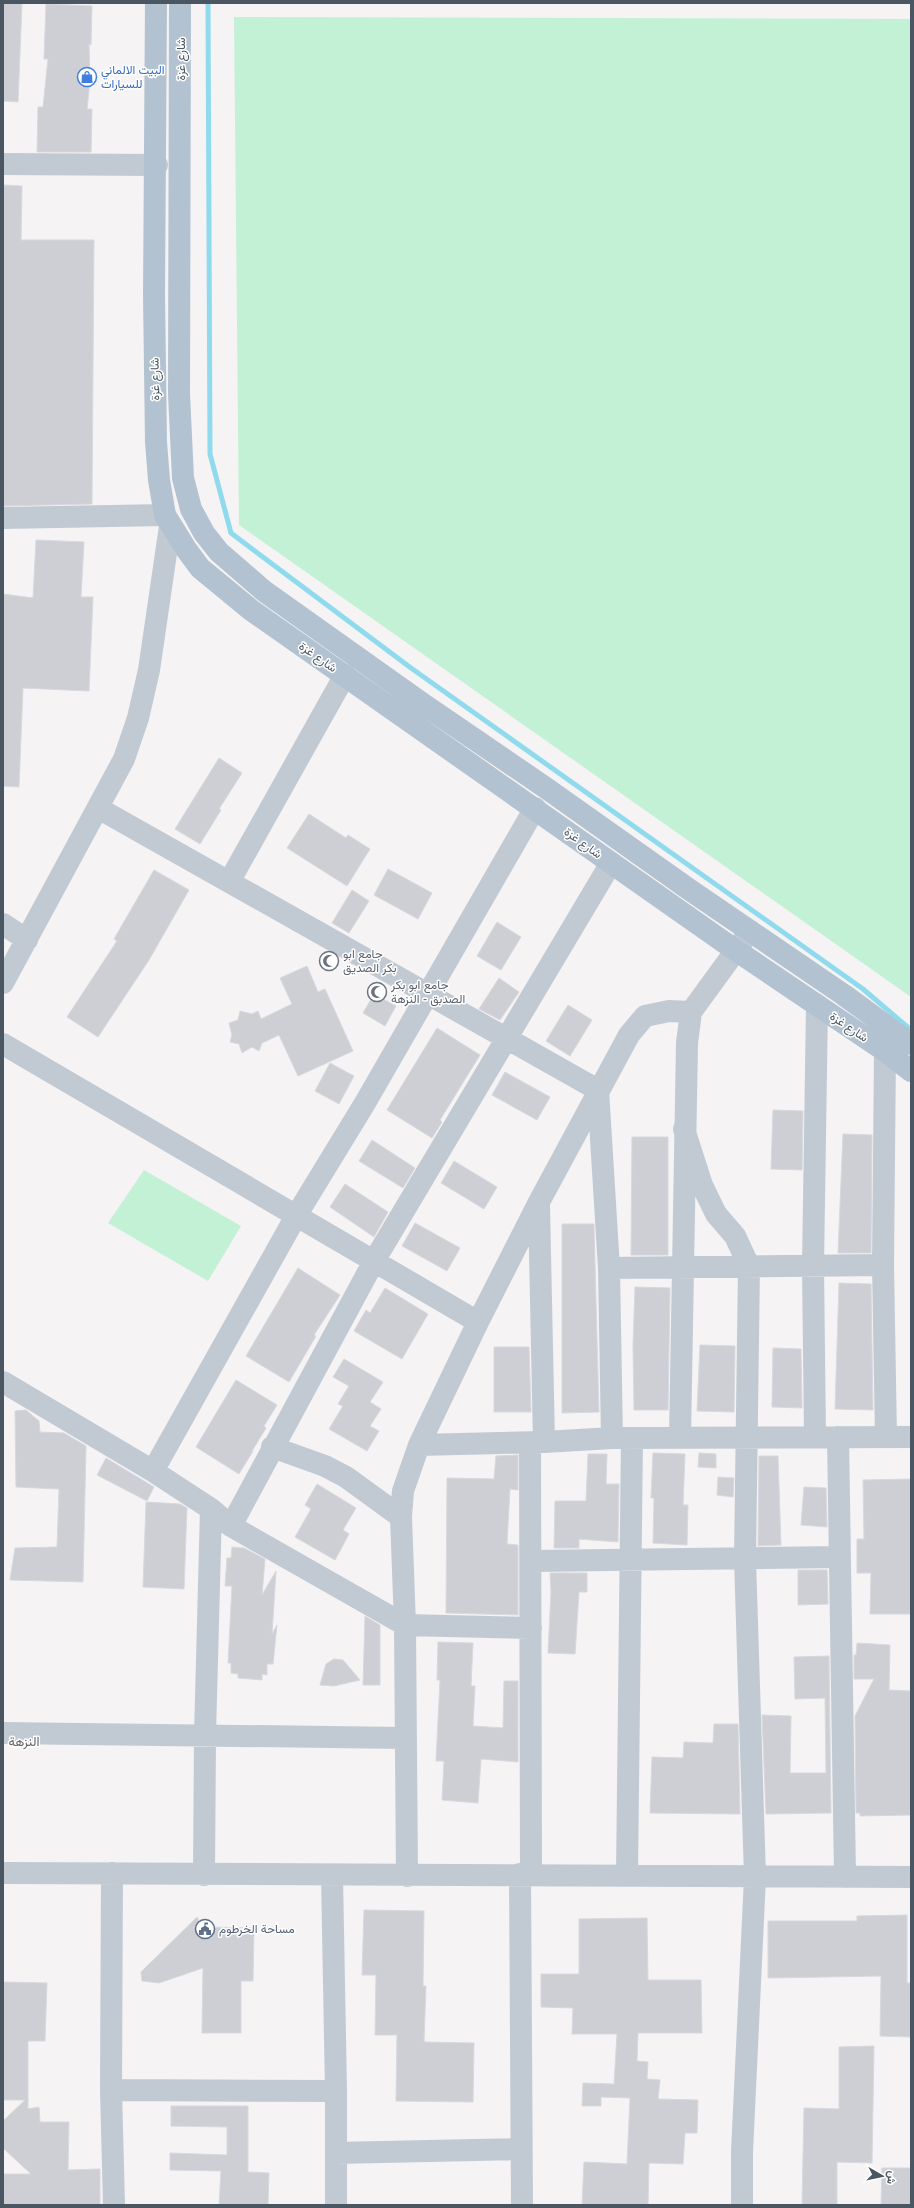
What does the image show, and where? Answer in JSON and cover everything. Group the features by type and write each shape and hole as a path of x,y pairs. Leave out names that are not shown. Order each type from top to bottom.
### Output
{"main road":[{"name":"شارع غزة","path":"156,3 157,165 154,295 156,434 159,480 168,520 200,568 225,591 345,676 535,808 735,950 885,1051 911,1071"},
{"name":"شارع غزة","path":"180,3 180,444 183,478 191,509 204,533 219,552 264,591 750,931 844,995 911,1044"}],"street":[{"path":"3,164 157,165"},
{"path":"3,518 168,520 149,670 138,718 124,759 3,983"},
{"path":"229,882 345,676"},
{"path":"98,808 598,1090"},
{"path":"153,1471 296,1216 365,1103 535,808"},
{"path":"231,1526 272,1447 374,1261 611,863"},
{"path":"3,924 27,940"},
{"path":"680,1438 686,1043 691,1012 750,931"},
{"path":"815,1437 813,1266 817,1005"},
{"path":"408,1876 405,1625 401,1518 403,1491 418,1445 539,1202 629,1035 645,1016 669,1011 691,1012"},
{"path":"3,1044 478,1322"},
{"path":"885,1051 883,1265 886,1437"},
{"path":"598,1090 630,1561 627,1875"},
{"path":"684,1129 702,1185 716,1214 735,1236 749,1266 745,1559 755,1877 742,2152 742,2205"},
{"path":"522,2205 521,2149 525,1874 531,1628 531,1561 537,1443 539,1202"},
{"path":"609,1268 883,1265"},
{"path":"3,1382 153,1471 211,1509 231,1526 405,1625 531,1628"},
{"path":"418,1445 537,1443 622,1438 746,1436 911,1437"},
{"path":"838,1437 845,1877"},
{"path":"272,1447 325,1466 346,1477 401,1518"},
{"path":"204,1875 205,1735 211,1509"},
{"path":"531,1561 630,1561 839,1557"},
{"path":"3,1733 406,1738"},
{"path":"3,1873 332,1876 525,1874 715,1875 755,1877 911,1877"},
{"path":"112,1873 111,2090 114,2205"},
{"path":"332,1876 336,2091 336,2205"},
{"path":"111,2090 336,2091"},
{"path":"336,2153 521,2149"}],"green space":[{"path":"234,17 911,19 911,997 239,525"},
{"path":"144,1170 241,1226 208,1281 108,1223"}],"building":[{"path":"3,3 22,3 18,102 3,101"},
{"path":"46,4 92,6 91,45 89,44 90,81 87,109 92,109 91,152 37,152 38,107 43,107 48,59 44,59"},
{"path":"3,185 22,186 21,240 94,240 92,504 3,506"},
{"path":"36,540 84,542 81,597 93,597 89,691 23,688 19,787 3,786 3,594 33,598"},
{"path":"219,758 242,773 219,809 221,810 200,844 175,829"},
{"path":"309,814 346,838 348,835 370,849 347,886 287,848"},
{"path":"388,869 432,893 418,919 374,895"},
{"path":"154,870 189,890 149,960 98,1037 67,1017 117,941 114,939"},
{"path":"352,890 369,901 349,933 332,923"},
{"path":"497,922 521,937 501,970 477,956"},
{"path":"307,966 318,992 325,989 353,1051 298,1076 279,1035 262,1043 259,1051 252,1047 242,1053 239,1044 230,1042 232,1035 229,1023 238,1020 240,1011 252,1014 258,1011 261,1019 292,1004 280,978"},
{"path":"499,978 519,992 500,1020 479,1009"},
{"path":"374,994 396,1006 385,1026 363,1013"},
{"path":"568,1005 592,1020 570,1056 546,1041"},
{"path":"437,1028 480,1055 440,1120 442,1122 432,1138 387,1110"},
{"path":"330,1063 354,1076 339,1104 315,1091"},
{"path":"505,1072 550,1097 537,1120 492,1095"},
{"path":"773,1110 803,1111 802,1170 771,1169"},
{"path":"843,1134 872,1135 871,1253 838,1253"},
{"path":"632,1137 668,1137 668,1255 631,1255"},
{"path":"372,1140 415,1168 403,1188 359,1161"},
{"path":"454,1161 497,1187 484,1209 441,1183"},
{"path":"345,1184 388,1212 374,1237 330,1207"},
{"path":"415,1223 460,1248 447,1271 402,1246"},
{"path":"562,1224 594,1224 599,1412 562,1413"},
{"path":"298,1268 340,1295 314,1335 316,1336 289,1382 246,1356"},
{"path":"839,1283 871,1284 873,1410 835,1409"},
{"path":"635,1287 670,1288 668,1410 634,1410 633,1345"},
{"path":"385,1288 428,1314 402,1359 354,1331 366,1310 370,1313"},
{"path":"700,1345 735,1346 734,1412 697,1411"},
{"path":"494,1347 529,1347 531,1412 494,1412"},
{"path":"773,1348 801,1349 802,1408 772,1407"},
{"path":"344,1359 383,1382 370,1402 381,1409 370,1426 379,1431 367,1451 329,1429 343,1406 338,1404 349,1386 333,1377"},
{"path":"236,1380 277,1405 264,1426 266,1428 239,1474 196,1447"},
{"path":"26,1410 39,1421 40,1432 64,1433 86,1446 83,1582 10,1580 15,1548 57,1547 59,1489 16,1487 15,1411"},
{"path":"653,1453 685,1454 683,1505 688,1505 687,1545 653,1543 654,1498 651,1498"},
{"path":"699,1453 716,1454 716,1468 698,1467"},
{"path":"588,1454 607,1454 606,1484 619,1484 618,1542 579,1539 579,1548 554,1548 555,1501 586,1501"},
{"path":"518,1455 518,1490 510,1489 507,1544 518,1545 518,1615 446,1613 447,1478 494,1479 496,1456"},
{"path":"759,1456 778,1456 781,1545 758,1546"},
{"path":"106,1458 154,1487 147,1501 97,1475"},
{"path":"718,1477 734,1478 733,1497 717,1495"},
{"path":"911,1479 911,1614 870,1614 871,1573 857,1573 857,1539 864,1539 863,1480"},
{"path":"317,1484 356,1508 343,1530 349,1534 335,1560 295,1537 311,1509 305,1505"},
{"path":"804,1487 826,1488 827,1527 801,1525"},
{"path":"146,1502 180,1504 187,1508 184,1589 143,1587"},
{"path":"232,1547 244,1548 265,1559 262,1595 276,1571 272,1634 277,1625 273,1664 267,1664 267,1675 262,1674 262,1680 238,1678 238,1674 231,1673 231,1663 228,1663 232,1586 225,1586 227,1558 231,1558"},
{"path":"798,1570 827,1570 828,1604 798,1605"},
{"path":"550,1573 587,1573 587,1592 579,1592 575,1654 548,1653 551,1592"},
{"path":"365,1616 380,1625 380,1685 363,1685"},
{"path":"438,1642 473,1643 471,1686 475,1686 473,1726 503,1728 504,1681 518,1681 518,1762 481,1759 478,1803 442,1800 444,1761 436,1761 440,1680 437,1680"},
{"path":"857,1643 890,1645 889,1690 911,1691 911,1815 860,1816 860,1813 856,1813 855,1716 874,1679 854,1679 854,1655 856,1655"},
{"path":"829,1656 831,1813 766,1814 762,1715 791,1716 790,1773 826,1773 825,1698 795,1699 794,1657"},
{"path":"334,1659 343,1660 360,1680 334,1686 320,1685 326,1664"},
{"path":"714,1724 738,1724 740,1814 650,1813 652,1757 683,1758 684,1742 713,1743"},
{"path":"364,1910 424,1911 423,1986 426,1986 424,2042 474,2043 473,2102 396,2101 397,2035 375,2035 376,1975 362,1975"},
{"path":"907,1915 907,1983 911,1983 911,2037 880,2036 881,1976 768,1978 768,1921 857,1921 857,1916"},
{"path":"197,1917 202,1927 254,1928 253,1981 241,1981 241,2033 202,2033 203,1968 159,1983 142,1981 141,1972"},
{"path":"647,1918 648,1980 701,1980 702,2033 638,2033 637,2061 648,2062 647,2079 660,2080 658,2099 698,2100 697,2133 685,2133 683,2164 649,2163 648,2205 582,2205 584,2162 627,2164 630,2098 601,2097 601,2106 582,2106 583,2083 614,2084 617,2034 572,2034 573,2008 541,2007 541,1974 579,1974 579,1919"},
{"path":"3,1982 47,1983 45,2041 28,2041 28,2109 39,2107 40,2122 69,2122 68,2170 100,2169 100,2205 3,2205 3,2174 31,2174 3,2148 3,2121 25,2100 3,2100"},
{"path":"874,2046 872,2163 837,2162 837,2205 802,2205 804,2108 839,2109 839,2047"},
{"path":"171,2106 248,2106 248,2172 269,2173 268,2205 219,2205 221,2171 170,2170 170,2153 227,2155 227,2127 171,2126"},
{"path":"882,2168 911,2168 911,2205 881,2205"}],"waterway":[{"path":"208,3 210,454 231,533 411,668 863,989 911,1030"}],"place":[{"name":"البيت الالماني للسيارات","path":"87,77"},
{"name":"جامع ابو بكر الصديق","path":"329,961"},
{"name":"جامع ابو بكر الصدبق - النزهة","path":"377,992"},
{"name":"مساحة الخرطوم","path":"205,1929"}],"district":[{"name":"النزهة","path":"24,1741"}]}
